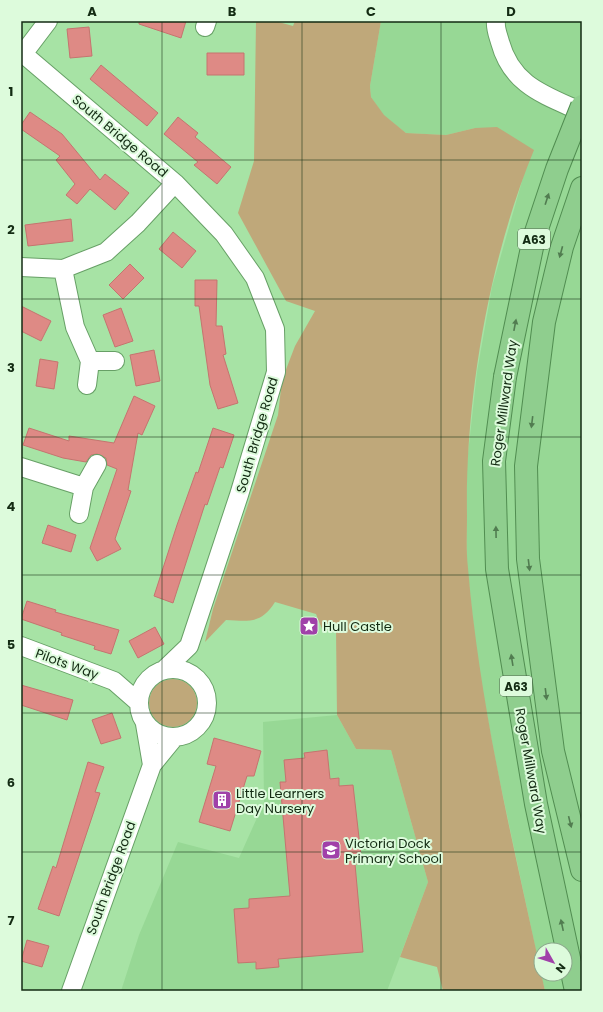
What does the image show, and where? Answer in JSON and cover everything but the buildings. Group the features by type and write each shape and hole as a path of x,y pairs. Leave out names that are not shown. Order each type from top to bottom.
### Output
{"highway":[{"name":"Roger Millward Way","path":"576,991 536,804 497,569 494,461 505,377 534,238 557,169 582,106"},
{"name":"Roger Millward Way","path":"582,188 562,247 544,322 526,466 528,559 554,751 582,870"}],"street":[{"path":"22,53 48,21"},
{"path":"496,21 502,50 513,70 529,87 582,112"},
{"name":"South Bridge Road","path":"22,53 175,183 224,234 255,278 275,329 276,372 239,495 188,646 160,671"},
{"path":"21,267 63,269 106,252 138,223 175,183"},
{"path":"63,269 75,327 90,361 87,385"},
{"path":"90,361 115,361"},
{"path":"79,514 84,487 98,464"},
{"path":"21,467 84,487"},
{"name":"Pilots Way","path":"21,646 114,681 138,702"},
{"path":"188,646 197,678 204,687 207,698 207,710 203,720 195,729 186,735 174,738 153,732 145,724 140,714 138,702 140,691 146,681 160,671 182,670 197,678"},
{"name":"Pilots Way","path":"114,681 160,671"},
{"name":"South Bridge Road","path":"145,724 152,765"},
{"name":"South Bridge Road","path":"70,991 152,765 174,738"}],"shaded area":[{"path":"256,21 275,21 293,26 295,21 381,21 370,86 371,97 384,115 406,133 446,135 475,128 497,127 534,150 518,192 492,283 475,378 467,471 467,562 481,675 490,728 534,942 533,942 533,982 543,982 545,991 443,991 437,967 400,957 428,882 391,750 356,749 337,715 336,630 322,629 316,614 275,602 260,618 248,621 226,620 205,642 213,609 278,415 282,380 295,346 315,311 286,301 238,213 254,161"},
{"path":"381,21 582,21 582,991 545,991 543,982 573,982 573,942 534,942 497,768 478,667 467,565 466,472 477,372 492,287 524,174 533,150 475,128 446,135 406,133 383,115 371,97 370,86"},
{"path":"173,679 182,681 190,686 195,694 197,703 195,712 190,720 182,725 173,727 164,725 156,720 151,712 149,703 151,694 156,686 164,681"},
{"name":"Victoria Dock Primary School","path":"337,715 356,749 391,750 428,882 387,991 121,991 139,935 178,842 239,858 264,802 263,722"}],"place":[{"name":"Hull Castle","path":"309,626"},
{"name":"Little Learners Day Nursery","path":"222,800"},
{"name":"Victoria Dock Primary School","path":"331,850"}]}
